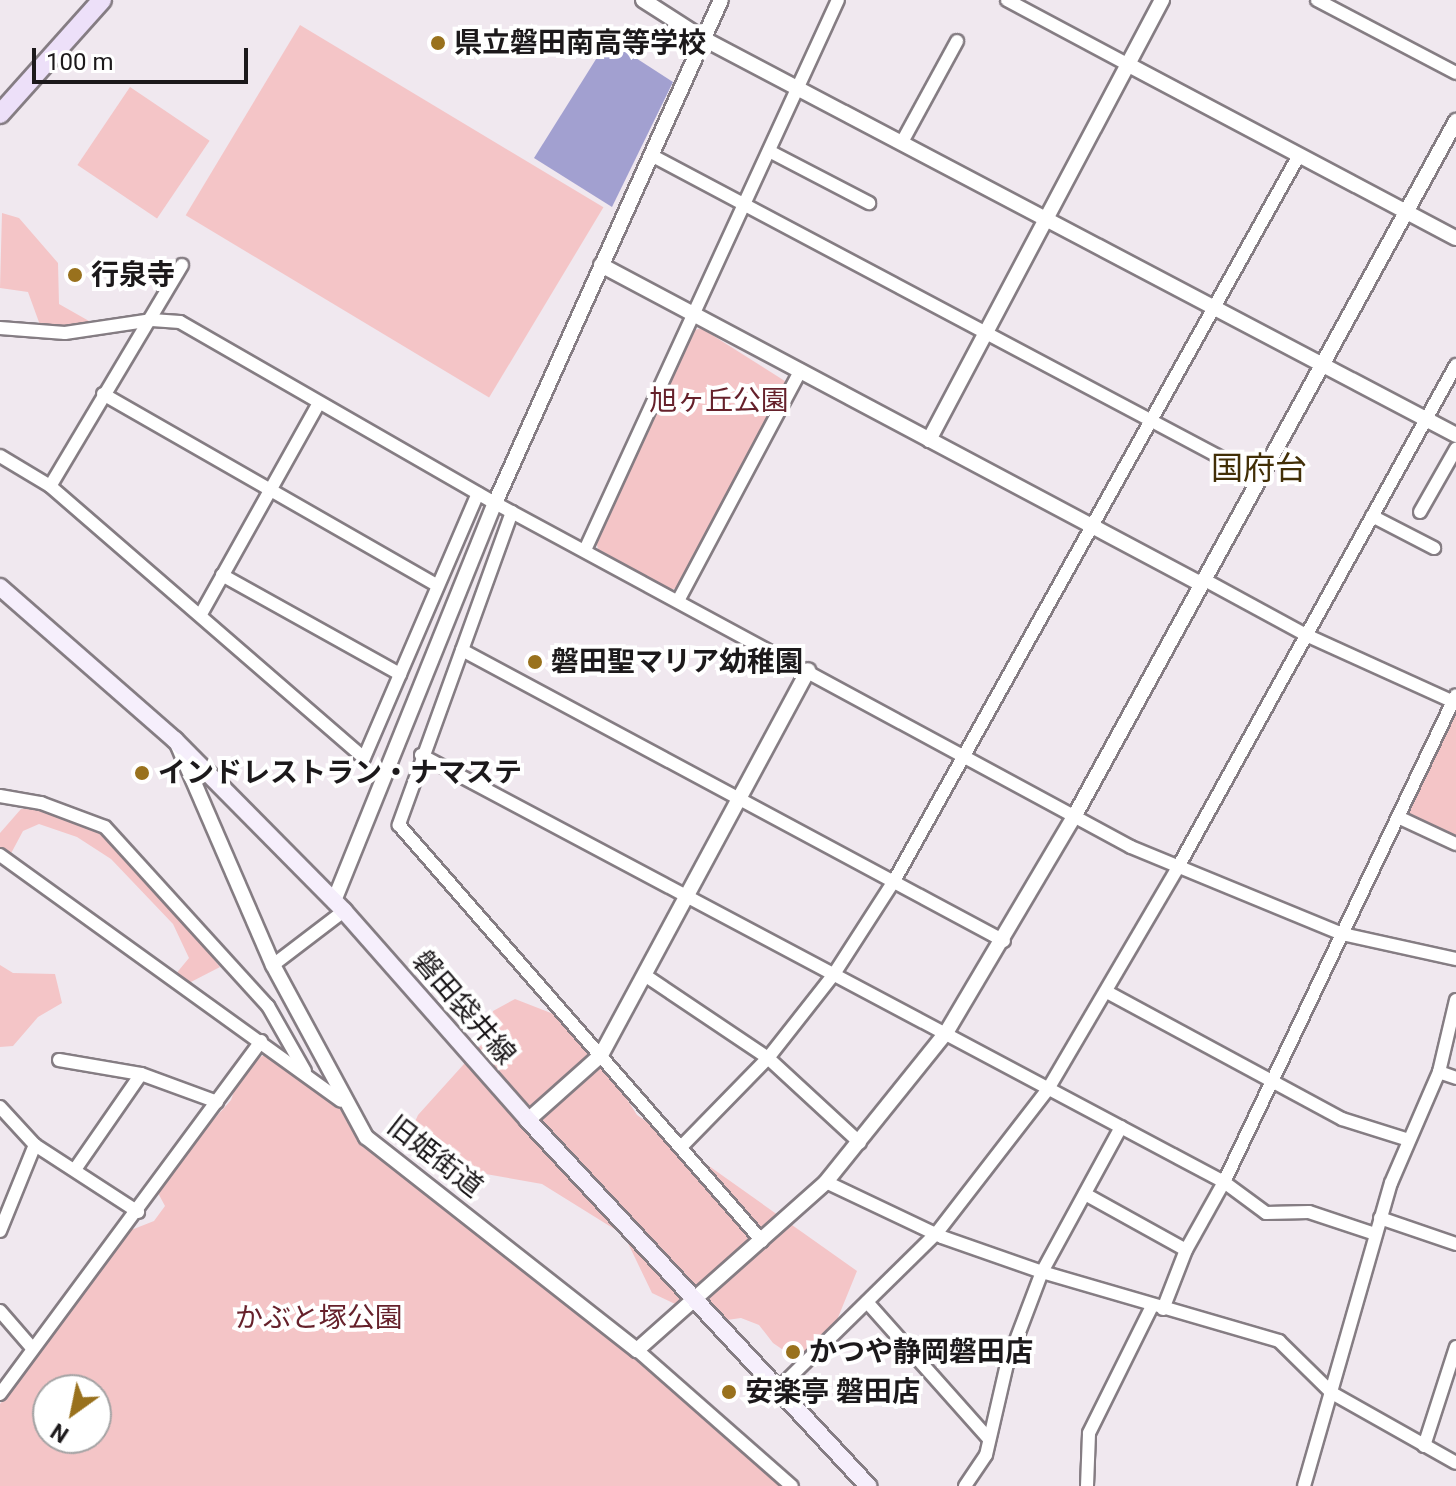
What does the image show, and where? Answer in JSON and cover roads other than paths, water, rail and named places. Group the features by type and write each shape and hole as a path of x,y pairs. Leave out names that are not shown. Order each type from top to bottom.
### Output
{"main road":[{"path":"0,114 102,0"},
{"name":"磐田袋井線","path":"0,587 175,740 339,906 528,1120 868,1486"}],"street":[{"path":"643,0 704,39 1456,435"},
{"path":"273,965 339,906 495,503 721,0"},
{"path":"585,550 838,0"},
{"path":"1007,0 1456,238"},
{"path":"929,440 1162,0"},
{"path":"1317,0 1456,73"},
{"path":"902,142 957,41"},
{"path":"637,1350 695,1302 826,1182 946,1033 1004,941 1075,815 1456,121"},
{"path":"769,151 869,203"},
{"path":"651,155 1261,479"},
{"path":"683,1145 768,1058 834,974 894,881 1299,155"},
{"path":"50,486 103,394 152,320 182,265"},
{"path":"601,265 1091,528 1306,635 1455,700 1224,1182 1089,1433 1087,1486"},
{"path":"0,328 65,333 152,320 180,322 318,405 495,503 679,599 1075,815 1178,867 1342,934 1456,959"},
{"path":"778,1389 936,1234 1048,1089 1178,867 1456,365"},
{"path":"679,599 801,370"},
{"path":"103,394 437,585"},
{"path":"201,614 318,405"},
{"path":"1420,512 1456,449"},
{"path":"0,456 50,486 364,758 478,493"},
{"path":"512,512 421,755 399,825 683,1145 762,1241"},
{"path":"1372,516 1434,548"},
{"path":"222,575 400,674"},
{"path":"462,650 1004,941"},
{"path":"528,1120 601,1055 690,899 808,670"},
{"path":"175,740 273,965 341,1101"},
{"path":"421,755 1224,1182 1266,1213 1309,1212 1375,1234"},
{"path":"0,796 41,803 105,827 268,1006 305,1071"},
{"path":"1398,817 1456,844"},
{"name":"旧姫街道","path":"0,855 305,1071 341,1101 378,1151 637,1350 792,1486"},
{"path":"646,976 768,1058 860,1143"},
{"path":"1107,992 1342,1119 1409,1140"},
{"path":"1304,1486 1380,1218 1439,1072 1456,1000"},
{"path":"0,1394 138,1212 261,1041"},
{"path":"59,1060 141,1074 217,1102"},
{"path":"1439,1072 1456,1078"},
{"path":"76,1168 141,1074"},
{"path":"0,1107 35,1145 76,1168 138,1212"},
{"path":"965,1486 986,1455 1007,1364 1042,1272 1121,1127"},
{"path":"0,1231 35,1145"},
{"path":"826,1182 936,1234 1042,1272 1157,1308 1279,1341 1332,1393 1456,1463"},
{"path":"1085,1194 1186,1250"},
{"path":"1380,1218 1456,1244"},
{"path":"867,1302 988,1438"},
{"path":"0,1311 32,1348"},
{"path":"1424,1446 1456,1347"}],"water":[{"path":"608,40 673,82 612,207 534,158"}],"place":[{"name":"県立磐田南高等学校","path":"438,43"},
{"name":"行泉寺","path":"75,275"},
{"name":"磐田聖マリア幼稚園","path":"535,662"},
{"name":"インドレストラン・ナマステ","path":"142,773"},
{"name":"かつや静岡磐田店","path":"793,1352"},
{"name":"安楽亭 磐田店","path":"729,1392"}],"district":[{"name":"国府台","path":"1259,468"}],"park label":[{"name":"旭ヶ丘公園","path":"719,401"},
{"name":"かぶと塚公園","path":"319,1318"}]}
